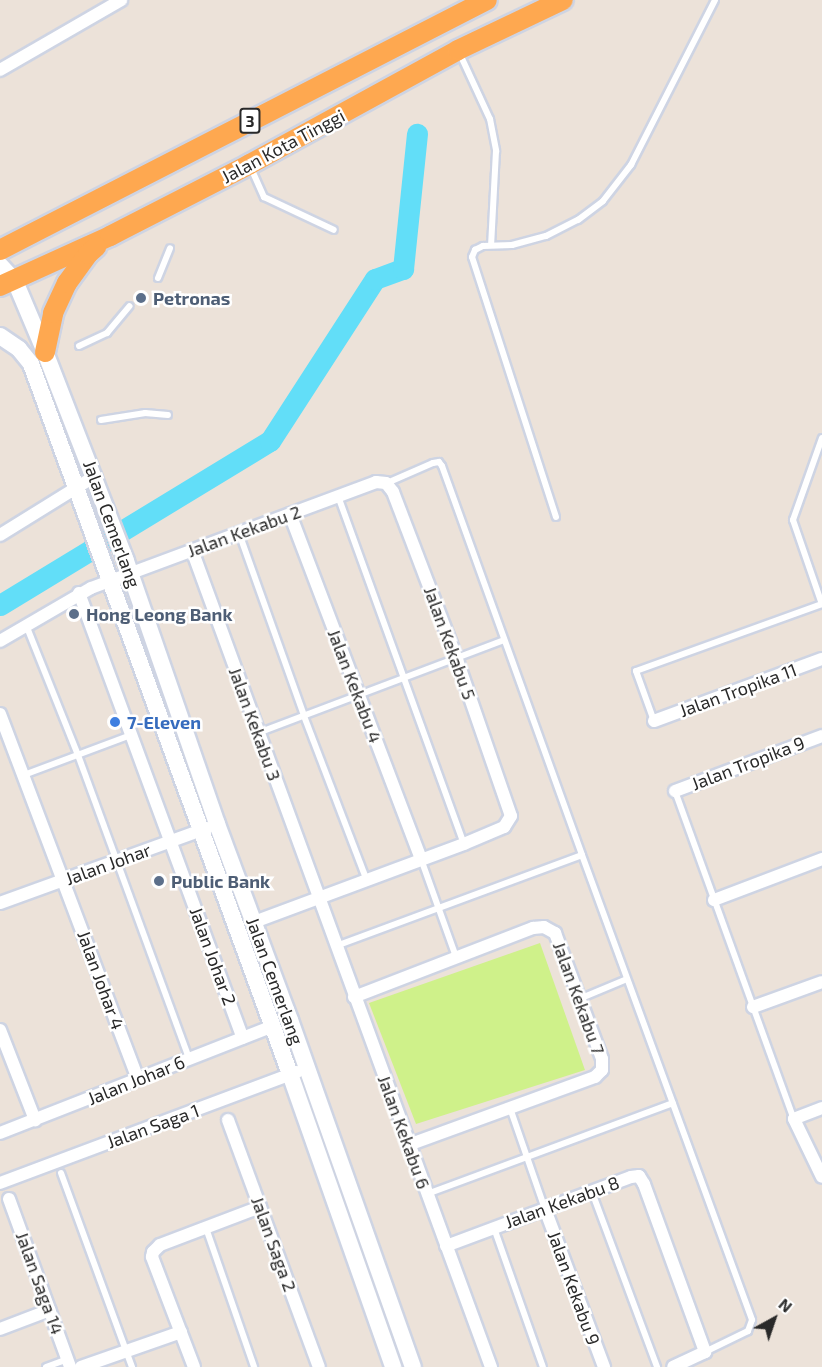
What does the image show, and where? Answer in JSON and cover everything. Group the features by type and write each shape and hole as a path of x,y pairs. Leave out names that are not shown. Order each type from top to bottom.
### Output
{"highway":[{"name":"Jalan Kota Tinggi","path":"0,250 487,0"},
{"name":"Jalan Kota Tinggi","path":"7,284 110,236 250,164 459,50 563,0"},
{"path":"45,352 53,313 67,283 88,254 110,236"}],"main road":[{"name":"Jalan Cemerlang","path":"0,265 7,284 45,352 129,567 217,824 413,1367"},
{"name":"Jalan Cemerlang","path":"0,336 19,349 32,364 110,575 271,1027 290,1074 393,1367"}],"street":[{"path":"0,70 122,0"},
{"name":"Jalan Kekabu 2","path":"0,640 110,575 129,567 192,550 381,482"},
{"name":"Jalan Kekabu 5","path":"381,482 393,492 457,660 511,816 504,827 464,844"},
{"path":"0,535 97,483"},
{"name":"Jalan Kekabu 4","path":"290,514 421,858"},
{"name":"Jalan Kekabu 3","path":"192,550 317,897"},
{"name":"Jalan Johar 2","path":"79,593 243,1038"},
{"name":"Jalan Tropika 11","path":"654,721 822,659"},
{"name":"Jalan Johar 4","path":"0,714 138,1080"},
{"name":"Jalan Tropika 9","path":"675,791 822,736"},
{"name":"Jalan Johar","path":"0,903 217,824"},
{"path":"254,922 366,878 464,844"},
{"path":"714,900 822,859"},
{"name":"Jalan Kekabu 6","path":"317,897 490,1367"},
{"name":"Jalan Kekabu 7","path":"354,997 533,928 544,927 555,933 602,1059 602,1070 595,1077 408,1145"},
{"path":"753,1007 822,982"},
{"name":"Jalan Johar 6","path":"0,1133 271,1027"},
{"path":"0,1030 35,1120"},
{"name":"Jalan Saga 1","path":"0,1183 307,1069"},
{"path":"822,1108 794,1119 822,1177"},
{"name":"Jalan Saga 2","path":"228,1120 319,1367"},
{"name":"Jalan Kekabu 8","path":"446,1246 592,1191 639,1176 644,1184 705,1352"},
{"name":"Jalan Saga 14","path":"9,1199 69,1363"},
{"path":"194,1367 152,1257 153,1252 160,1245 260,1207"},
{"name":"Jalan Kekabu 9","path":"545,1209 603,1367"},
{"path":"0,1329 50,1310"},
{"path":"81,1367 181,1332"},
{"path":"673,1367 705,1352"}],"lane":[{"path":"556,517 474,269 472,256 476,250 491,245 512,245 546,236 578,220 603,201 631,165 715,0"},
{"path":"459,50 490,119 496,151 491,245"},
{"path":"250,164 264,196 334,230"},
{"path":"158,278 170,248"},
{"path":"79,346 107,333 130,306"},
{"path":"101,420 145,413 168,415"},
{"path":"654,721 636,671 822,604 793,520 822,438"},
{"path":"381,482 433,463 439,462 442,466 752,1320 748,1331 705,1352"},
{"path":"338,496 406,678 464,844"},
{"path":"239,533 304,716 366,878"},
{"path":"26,625 78,754 189,1059"},
{"path":"258,733 457,660 504,640"},
{"path":"24,775 131,735"},
{"path":"675,791 794,1119"},
{"path":"335,946 582,855"},
{"path":"421,858 456,958"},
{"path":"579,999 627,979"},
{"path":"427,1194 673,1103"},
{"path":"510,1108 545,1209"},
{"path":"61,1173 132,1367"},
{"path":"592,1191 657,1367"},
{"path":"206,1228 254,1367"},
{"path":"494,1228 543,1367"},
{"path":"46,1367 69,1363"}],"green space":[{"path":"540,943 585,1070 416,1124 369,1003"}],"waterway":[{"path":"0,605 270,441 375,279 403,269 417,134"}],"place":[{"name":"Petronas","path":"141,298"},
{"name":"Hong Leong Bank","path":"74,614"},
{"name":"7-Eleven","path":"115,722"},
{"name":"Public Bank","path":"159,881"}]}
